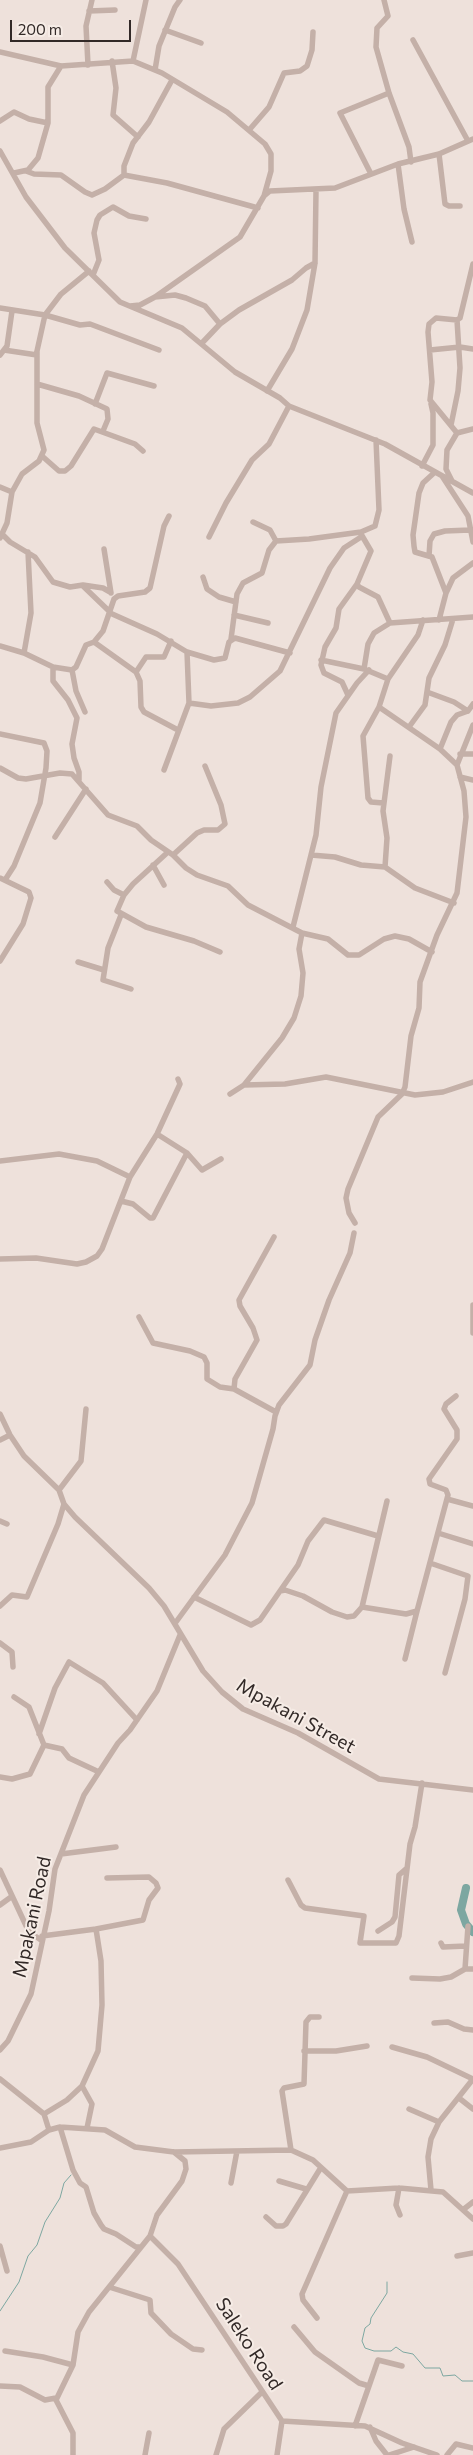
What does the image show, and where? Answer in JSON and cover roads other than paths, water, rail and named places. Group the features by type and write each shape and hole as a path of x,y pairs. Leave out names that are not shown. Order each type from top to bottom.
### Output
{"street":[{"path":"88,65 86,26 92,0"},
{"path":"133,61 146,0"},
{"path":"155,70 159,46 180,0"},
{"path":"384,0 388,16 378,25 376,38 382,70 408,147 411,162"},
{"path":"89,11 115,10"},
{"path":"165,30 201,43"},
{"path":"250,129 269,106 284,73 300,71 307,66 312,50 313,32"},
{"path":"264,196 276,190 316,191 334,188 398,164 439,154 470,140 413,40"},
{"path":"0,52 61,66 133,61 155,70 227,112 250,129 265,144 271,154 271,171 264,196 240,237 155,297 140,305 128,306"},
{"path":"112,61 116,88 112,115 138,137"},
{"path":"14,173 26,170 35,163 48,123 48,87 61,66"},
{"path":"124,175 124,166 128,154 172,80"},
{"path":"371,174 340,113 389,93"},
{"path":"0,121 14,112 33,121 48,123"},
{"path":"439,154 445,204 460,206"},
{"path":"1,155 43,221 65,248 114,297 128,306 182,328 235,372 289,406 376,440 473,493"},
{"path":"398,164 404,209 412,242"},
{"path":"26,170 34,174 61,175 92,195 110,186 124,175 167,183 258,208"},
{"path":"267,391 292,350 307,310 315,263 316,191"},
{"path":"110,592 103,588 81,585 70,587 53,582 35,557 1,536 7,523 12,492 22,474 42,456 43,445 36,423 37,355 44,315 61,294 91,273 99,260 94,233 96,220 100,215 113,207 129,216 146,219"},
{"path":"202,343 220,324 239,310 292,280 315,263"},
{"path":"451,425 458,391 460,347 457,320 462,313 473,264"},
{"path":"155,297 175,295 186,298 205,306 220,324"},
{"path":"0,308 44,315 80,325 90,324 159,350"},
{"path":"2,352 7,346 12,311"},
{"path":"422,466 433,445 428,332 432,319 457,320"},
{"path":"430,350 460,347 473,349"},
{"path":"2,352 37,355"},
{"path":"95,404 107,373 154,386"},
{"path":"37,384 70,393 108,411 103,431"},
{"path":"431,403 457,433"},
{"path":"209,537 226,503 252,460 269,444 289,406"},
{"path":"42,456 59,471 65,472 71,466 92,429 103,431 135,444 143,451"},
{"path":"452,480 446,469 447,450 457,433 473,429"},
{"path":"189,703 228,706 243,702 280,671 330,568 344,548 361,534 375,526 378,519 376,440"},
{"path":"438,473 465,510 473,542"},
{"path":"438,473 420,488 413,535 415,552 434,559 446,592"},
{"path":"0,487 12,492"},
{"path":"72,670 76,667 86,645 94,642 103,631 114,599 123,594 148,591 164,526 169,516"},
{"path":"253,522 270,530 276,541"},
{"path":"429,556 430,541 434,534 445,531 470,530"},
{"path":"81,585 110,612 171,641 187,652 223,660 231,639 236,602 243,583 262,573 268,550 276,541 361,534"},
{"path":"348,695 342,682 321,670 321,660 325,647 336,628 339,609 357,584 371,551 361,534"},
{"path":"104,549 110,592 114,599"},
{"path":"24,653 31,613 28,552"},
{"path":"440,620 446,592 458,572 473,563"},
{"path":"203,577 207,589 219,597 236,602"},
{"path":"357,584 378,597 390,623"},
{"path":"234,615 268,623"},
{"path":"293,927 301,898 303,878 311,855 331,729 336,713 367,670 368,644 374,633 390,623 473,617"},
{"path":"409,727 425,705 429,678 445,645 452,619"},
{"path":"384,803 369,801 364,755 364,733 379,707 388,678 418,635 423,620"},
{"path":"231,639 239,638 290,652"},
{"path":"136,672 146,657 164,657 171,641"},
{"path":"94,642 136,672 140,681 142,710 178,730"},
{"path":"0,646 24,653 53,667 72,670"},
{"path":"164,770 189,703 187,652"},
{"path":"321,660 367,670 388,678"},
{"path":"53,667 53,681 68,700 77,718 72,744 79,772 79,780"},
{"path":"72,670 76,691 85,712"},
{"path":"427,692 472,708"},
{"path":"379,707 440,749 457,765"},
{"path":"440,749 451,722 458,715 472,708"},
{"path":"355,1223 349,1213 346,1198 348,1188 378,1117 402,1094 407,1082 412,1036 420,1008 420,982 437,935 454,903 459,884 466,817 464,791 457,765 473,725"},
{"path":"0,734 46,744 44,777 37,812 14,866 2,879 29,892 31,898 23,924 0,961"},
{"path":"460,754 473,754"},
{"path":"385,867 388,838 384,820 384,803 390,756"},
{"path":"205,766 221,805 225,824 219,830 204,830 196,833 171,854 153,865 142,874 124,895 117,908 121,915 146,927 194,941 220,952"},
{"path":"0,768 18,778 33,779 66,772 79,780 108,815 138,826 151,840 197,875 228,886 248,905 293,927 302,934 328,939 352,955 358,955 384,939 394,936 409,939 432,952"},
{"path":"460,777 473,780"},
{"path":"55,837 86,789"},
{"path":"466,817 473,817"},
{"path":"311,855 335,857 361,865 385,867 415,888 454,903"},
{"path":"153,865 164,885"},
{"path":"107,882 114,890 124,895"},
{"path":"121,915 108,948 104,982 132,989"},
{"path":"230,1094 244,1085 282,1038 294,1018 301,996 303,973 299,949 302,934"},
{"path":"78,962 104,970"},
{"path":"244,1085 285,1084 326,1077 384,1090 392,1089 402,1094 415,1096 443,1092 473,1082"},
{"path":"0,1259 36,1258 77,1264 97,1256 102,1249 130,1177 157,1134 180,1084 178,1079"},
{"path":"157,1134 187,1154 202,1170 221,1159"},
{"path":"1,1162 58,1154 97,1161 130,1177"},
{"path":"120,1201 133,1204 150,1218 153,1218 187,1154"},
{"path":"176,1622 225,1555 252,1503 268,1450 276,1412 310,1364 315,1340 329,1300 350,1253 354,1234"},
{"path":"234,1389 235,1379 257,1340 253,1328 240,1306 239,1300 274,1238"},
{"path":"473,1305 473,1333"},
{"path":"139,1317 153,1344 190,1351 204,1357 207,1363 207,1379 220,1387 234,1389 276,1412"},
{"path":"405,1660 447,1500 447,1491 430,1484 429,1479 457,1439 457,1430 444,1407 456,1396"},
{"path":"59,1490 81,1461 86,1410"},
{"name":"Mpakani Street","path":"0,1414 10,1435 24,1456 59,1490 64,1504 108,1550 149,1588 176,1622 180,1635 210,1679 244,1709 298,1733 379,1779 473,1790"},
{"path":"0,1440 10,1435"},
{"path":"280,1591 292,1592 332,1612 347,1617 354,1616 362,1607 387,1500"},
{"path":"447,1500 473,1506"},
{"path":"0,1606 9,1596 27,1598 50,1546 64,1504"},
{"path":"194,1597 251,1626 260,1620 298,1565 308,1541 324,1520 378,1536"},
{"path":"0,1521 7,1524"},
{"path":"438,1532 473,1544"},
{"path":"430,1563 468,1576 465,1599 445,1673"},
{"path":"362,1607 406,1614 417,1611"},
{"path":"406,1614 415,1622"},
{"name":"Mpakani Road","path":"0,2050 8,2041 31,1994 49,1911 55,1869 84,1795 118,1743 157,1691 180,1635"},
{"path":"0,1642 12,1652 13,1667"},
{"path":"39,1734 55,1688 69,1662 103,1683 137,1720"},
{"path":"0,1777 12,1779 30,1774 35,1770 44,1745 29,1707 14,1697"},
{"path":"44,1745 62,1749 68,1758 99,1772"},
{"path":"288,1880 301,1905 306,1908 364,1916 360,1943 394,1944 398,1941 399,1936 407,1868 422,1783"},
{"path":"61,1854 116,1847"},
{"path":"378,1930 392,1922 397,1901 399,1875 407,1868"},
{"path":"0,1870 11,1898 29,1932 42,1938 143,1920 149,1900 158,1888 156,1883 149,1877 107,1878"},
{"path":"0,1904 11,1898"},
{"path":"465,1969 468,1926"},
{"path":"44,2114 67,2100 82,2086 98,2051 102,2005 101,1961 96,1929"},
{"path":"441,1942 443,1947 466,1946"},
{"path":"412,1978 440,1979 450,1977 465,1969 473,1969"},
{"path":"291,2150 282,2091 284,2088 304,2084 306,2022 310,2018 319,2017"},
{"path":"434,2023 448,2022 464,2029 473,2030"},
{"path":"304,2051 336,2051 367,2046"},
{"path":"392,2047 428,2057 473,2079 439,2122 428,2148 431,2190"},
{"path":"0,2079 44,2114 49,2130"},
{"path":"82,2086 92,2104 87,2128"},
{"path":"459,2098 473,2109"},
{"path":"408,2109 439,2122"},
{"path":"60,2127 73,2170 80,2183 86,2187 91,2207 100,2225 104,2230 116,2234 136,2247 142,2248"},
{"path":"0,2148 31,2142 49,2130 60,2127 109,2131 135,2147 174,2152 291,2150 305,2155 347,2191 399,2188 422,2192 431,2190 444,2192 473,2219"},
{"path":"232,2183 237,2151"},
{"path":"56,2398 73,2365 80,2326 109,2287 142,2248 150,2236 157,2215 182,2181 186,2169 185,2161 174,2152"},
{"path":"266,2217 276,2226 283,2226 290,2219 306,2189 320,2169"},
{"path":"279,2181 306,2189"},
{"path":"399,2188 396,2205 400,2215"},
{"path":"317,2318 303,2300 302,2294 347,2191"},
{"path":"464,2209 473,2202"},
{"name":"Saleko Road","path":"150,2236 178,2264 223,2331 261,2393 282,2422"},
{"path":"0,2249 7,2271"},
{"path":"457,2256 473,2254"},
{"path":"109,2287 151,2301 150,2313 171,2334 193,2349 202,2350"},
{"path":"294,2327 315,2352 356,2381 369,2386"},
{"path":"5,2350 73,2365"},
{"path":"355,2426 378,2360 402,2366"},
{"path":"0,2386 20,2387 45,2400 56,2398"},
{"path":"216,2455 224,2429 261,2393"},
{"path":"56,2398 73,2434 73,2455"},
{"path":"277,2455 282,2422 370,2427 437,2455"},
{"path":"370,2427 376,2441 391,2455 414,2447"},
{"path":"146,2455 149,2434"},
{"path":"447,2455 456,2444 473,2448"}],"waterway":[{"path":"466,1888 461,1910 466,1924 473,1932"},
{"path":"0,2311 19,2282 28,2256 37,2245 45,2222 60,2198 64,2183 71,2175"},
{"path":"387,2282 387,2293 371,2318 370,2324 365,2328 362,2341 365,2348 374,2351 391,2351 396,2347 403,2352 413,2354 425,2368 440,2368 443,2376 455,2375 462,2381 473,2381"}]}
